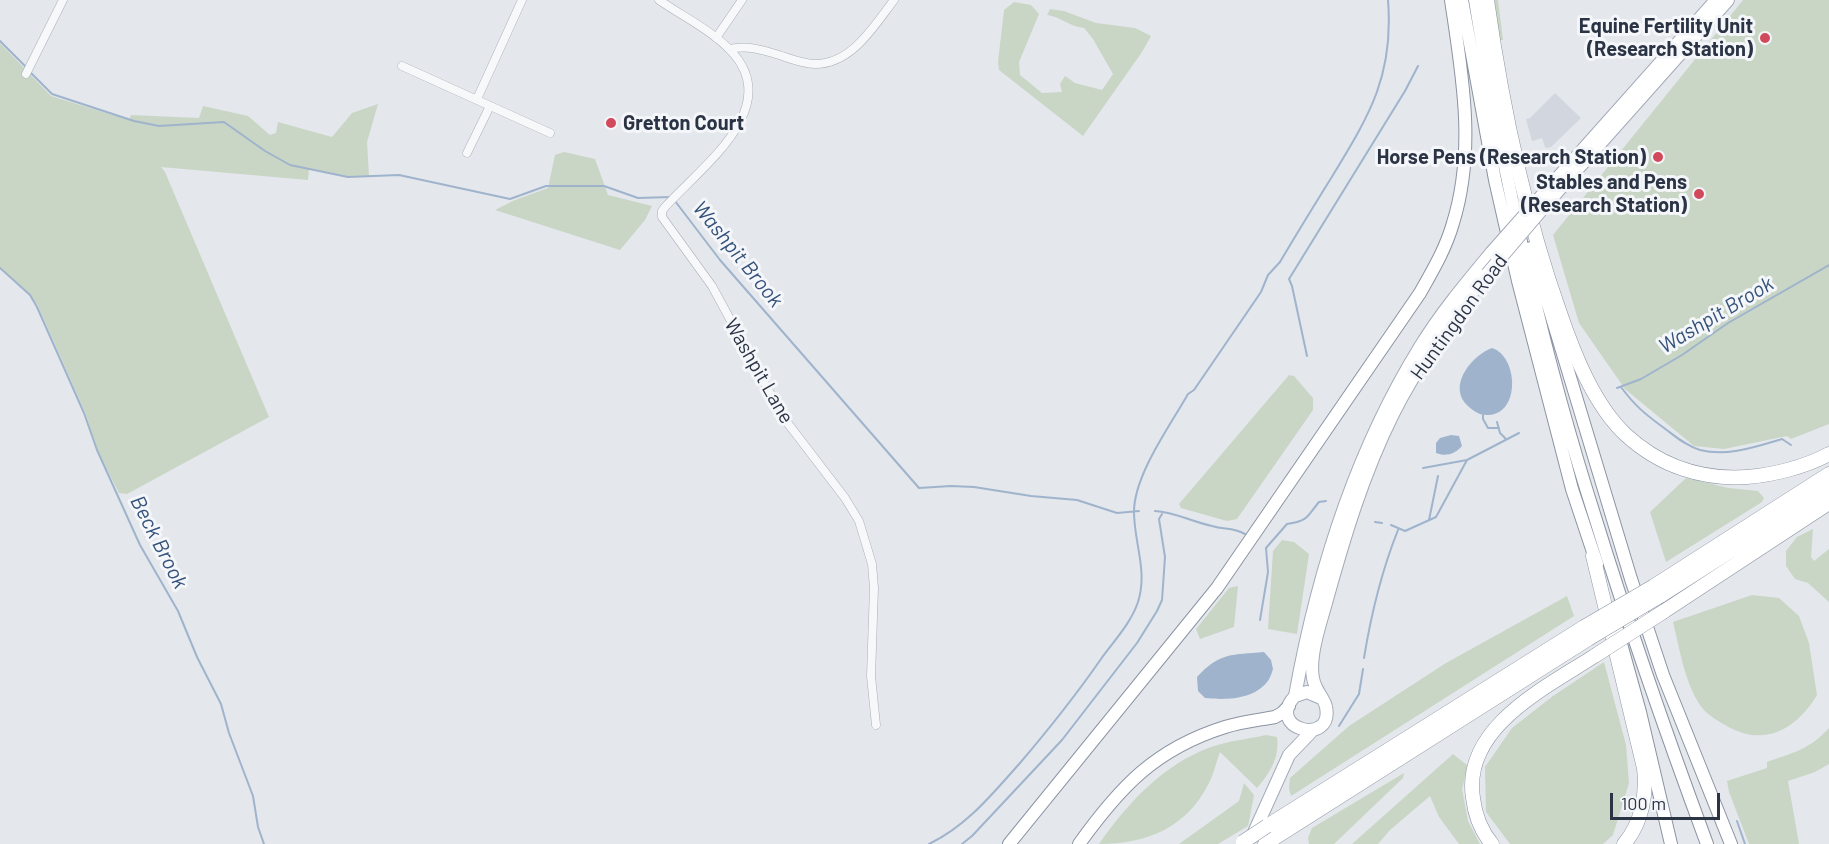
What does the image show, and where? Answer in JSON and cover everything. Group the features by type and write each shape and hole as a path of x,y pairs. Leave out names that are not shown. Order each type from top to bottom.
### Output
{"highway":[{"path":"1487,0 1506,110 1544,269 1571,344 1604,408 1625,435 1646,451 1673,466 1695,474 1722,479 1754,476 1782,471 1829,454"},
{"path":"1657,591 1829,474"},
{"path":"1244,843 1267,826 1829,488"},
{"path":"1492,844 1477,819 1472,791 1475,764 1487,739 1504,718 1532,697 1829,503"},
{"path":"1593,556 1644,768 1643,802 1637,822 1624,844"},
{"path":"1265,844 1586,633"}],"main road":[{"path":"1009,844 1217,588 1420,293 1437,262 1453,224 1463,185 1466,160 1465,103 1451,0"},
{"path":"1462,0 1493,169 1518,281 1572,489 1626,656 1671,844"},
{"path":"1476,0 1488,77 1513,203 1564,411 1594,516 1658,709 1707,844"},
{"name":"Huntingdon Road","path":"1700,26 1716,0"},
{"name":"Huntingdon Road","path":"1292,701 1324,569 1344,506 1374,432 1421,345 1491,253 1547,196 1700,26 1728,0"},
{"name":"Huntingdon Road","path":"1321,698 1314,684 1312,668 1316,644 1345,539 1375,452 1416,373 1448,324 1547,196"},
{"path":"1513,203 1524,224 1630,579 1663,675 1731,844"},
{"path":"1594,516 1607,538 1654,661 1663,675"},
{"path":"1079,844 1107,805 1148,766 1192,739 1226,726 1275,717 1282,713 1292,701 1307,692 1321,698 1326,708 1326,717 1319,727 1313,730 1289,755 1244,843"},
{"path":"1292,701 1288,716 1293,725 1303,730 1313,730"},
{"path":"1289,755 1293,725"}],"street":[{"path":"28,71 63,0"},
{"path":"477,99 522,0"},
{"name":"Washpit Lane","path":"659,0 730,49 749,78 748,102 744,114 724,146 662,211 665,223 712,286 783,417 859,520 870,554 874,588 871,676 876,725"},
{"path":"716,38 742,0"},
{"path":"730,49 742,46 817,64 837,60 855,49 894,0"},
{"path":"402,66 550,133"},
{"path":"468,154 490,106"}],"shaded area":[{"path":"1555,93 1581,118 1551,147 1547,148 1542,138 1532,141 1526,119 1530,118"}],"green space":[{"path":"1494,0 1498,0 1503,40 1499,40"},
{"path":"1743,0 1829,0 1829,424 1791,439 1787,436 1724,449 1694,446 1625,389 1579,323 1553,235"},
{"path":"1014,2 1031,5 1039,14 1019,62 1020,75 1042,93 1062,92 1060,84 1065,76 1075,83 1102,90 1113,74 1084,28 1047,15 1050,9 1064,11 1096,23 1135,28 1151,36 1083,136 999,70 1004,10"},
{"path":"0,43 51,96 129,120 131,115 199,118 203,106 248,116 270,135 276,133 278,122 332,137 352,113 378,104 367,142 369,176 348,177 309,169 308,180 161,167 269,417 127,494 119,493 97,450 85,412 38,306 29,294 0,267"},
{"path":"564,152 595,159 608,195 652,206 645,220 620,250 495,210 548,188 555,155"},
{"path":"1289,375 1294,376 1313,398 1313,410 1237,519 1227,521 1181,508 1179,504"},
{"path":"1686,478 1729,488 1758,491 1764,498 1762,502 1666,562 1650,512"},
{"path":"1813,529 1811,557 1814,561 1829,549 1829,602 1808,583 1795,579 1786,566 1786,551 1797,537"},
{"path":"1282,540 1294,542 1309,554 1297,634 1268,629 1273,551"},
{"path":"1238,586 1234,627 1200,639 1196,629 1229,588"},
{"path":"1752,595 1779,598 1799,616 1809,643 1817,695 1809,707 1789,726 1765,735 1739,732 1715,719 1702,708 1686,675 1673,622"},
{"path":"1567,596 1574,616 1291,796 1290,778 1349,726 1446,663"},
{"path":"1604,662 1626,745 1629,783 1613,835 1603,844 1510,844 1486,812 1485,767 1512,728 1553,696"},
{"path":"1829,728 1829,764 1815,772 1788,781 1799,844 1749,844 1727,781 1767,768 1767,762 1808,746"},
{"path":"1266,735 1277,737 1277,751 1270,771 1257,788 1220,752 1211,779 1200,799 1177,822 1149,837 1099,844 1134,800 1177,764 1211,747"},
{"path":"1453,754 1468,766 1462,789 1468,821 1480,844 1459,844 1439,817 1430,796 1390,830 1378,844 1352,844"},
{"path":"1404,773 1403,778 1334,844 1309,844 1308,838 1312,828"},
{"path":"1244,783 1254,795 1248,826 1218,844 1179,844 1239,801"}],"water":[{"path":"1492,348 1501,353 1507,362 1511,372 1511,395 1507,405 1499,412 1482,415 1465,403 1460,387 1465,371 1471,363"},
{"path":"1451,435 1459,436 1462,446 1450,454 1436,453 1436,443 1440,438"},
{"path":"1264,652 1271,660 1273,669 1268,681 1261,688 1247,696 1221,699 1205,698 1198,691 1197,677 1213,663 1227,656"}],"waterway":[{"path":"929,844 955,828 1000,786 1062,712 1131,617 1138,602 1142,579 1134,512 1140,482 1146,467 1188,394 1194,390 1261,292 1268,275 1280,262 1368,113 1377,93 1387,50 1388,0"},
{"name":"Washpit Brook","path":"0,41 26,67"},
{"path":"1307,356 1289,279 1405,91 1418,66"},
{"name":"Washpit Brook","path":"29,71 52,94 134,121 159,126 224,122 265,151 290,165 348,177 399,175 510,199 546,186 604,186 638,198 671,197"},
{"name":"Washpit Brook","path":"675,201 720,260 919,488 974,487 1077,500 1117,513 1139,511"},
{"name":"Washpit Brook","path":"1617,388 1641,379 1682,355 1728,323 1829,265"},
{"name":"Beck Brook","path":"0,268 30,295 37,307 140,545 178,611 197,657 221,704 229,733 253,796 258,827 264,844"},
{"path":"1621,387 1651,418 1690,446 1700,450 1731,452 1782,439 1791,445"},
{"path":"1483,415 1488,428 1499,428"},
{"path":"1497,422 1500,433 1506,439"},
{"name":"Washpit Brook","path":"1391,525 1405,531 1436,517 1467,460 1519,433"},
{"path":"1423,468 1467,460"},
{"path":"1429,520 1438,476"},
{"name":"Washpit Brook","path":"1260,620 1268,572 1266,548 1287,524 1304,519 1319,502 1326,501"},
{"name":"Washpit Brook","path":"1155,511 1245,534"},
{"path":"962,844 1062,740 1137,643 1157,611 1162,600 1165,557 1159,519 1162,514"},
{"name":"Washpit Brook","path":"1375,522 1382,523"},
{"path":"1364,658 1378,593 1398,530"},
{"path":"1339,726 1359,694 1363,669"},
{"path":"1737,821 1745,844"}],"place":[{"name":"Equine Fertility Unit (Research Station)","path":"1765,38"},
{"name":"Gretton Court","path":"611,123"},
{"name":"Horse Pens (Research Station)","path":"1658,157"},
{"name":"Stables and Pens (Research Station)","path":"1699,194"}]}
